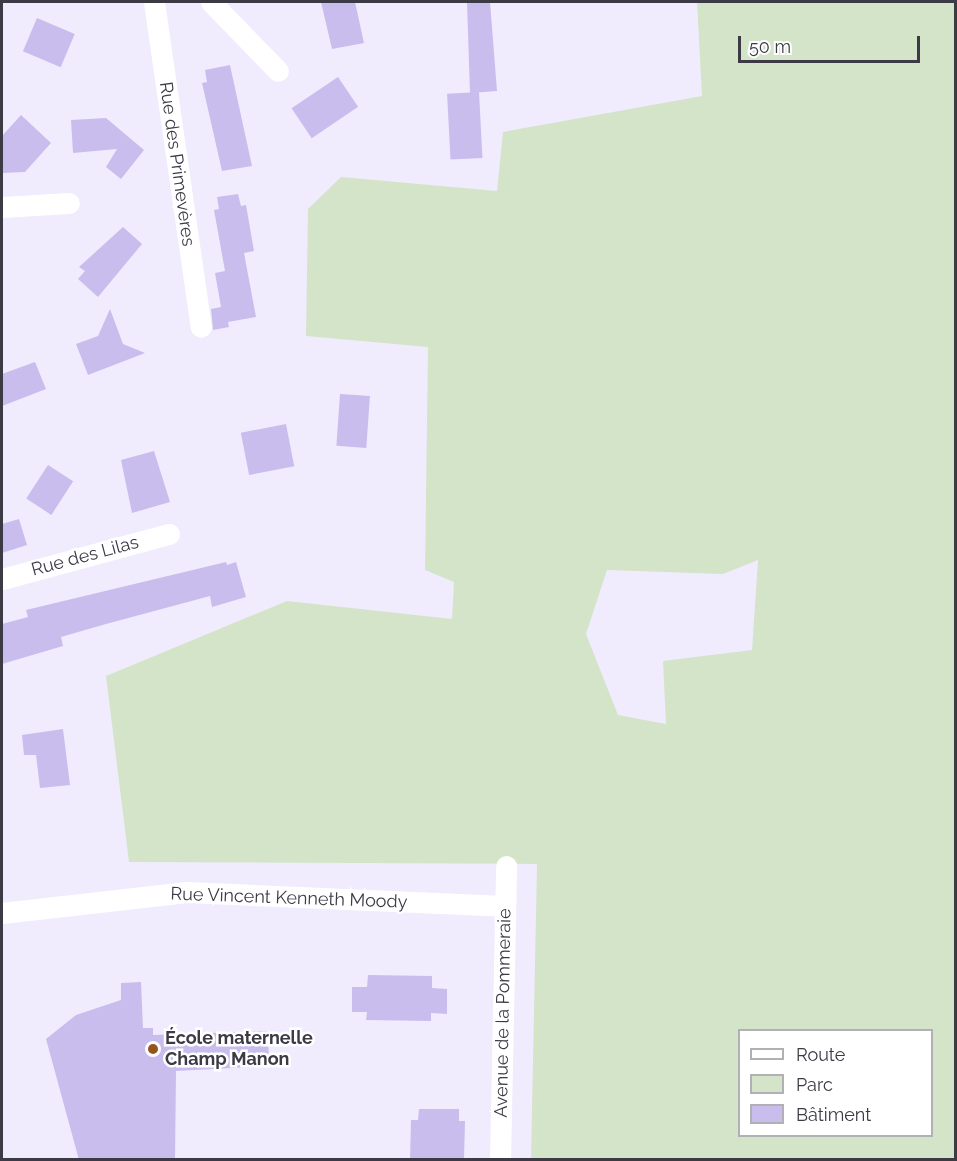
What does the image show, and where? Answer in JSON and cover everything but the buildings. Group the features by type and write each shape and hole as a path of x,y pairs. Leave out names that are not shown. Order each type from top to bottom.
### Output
{"street":[{"name":"Rue des Primevères","path":"154,2 201,327"},
{"path":"211,2 278,71"},
{"path":"2,207 69,203"},
{"name":"Rue des Lilas","path":"2,579 169,534"},
{"name":"Avenue de la Pommeraie","path":"500,1160 506,866"},
{"name":"Rue Vincent Kenneth Moody","path":"2,913 187,892 506,906"}],"green space":[{"path":"697,2 955,2 955,1159 531,1159 537,864 129,862 106,676 287,601 452,619 454,582 425,570 428,347 306,336 308,209 341,177 497,191 503,132 702,96","holes":["758,560 752,650 663,661 666,724 618,715 586,634 607,570 723,574"]}],"place":[{"name":"École maternelle Champ Manon","path":"153,1049"}]}
